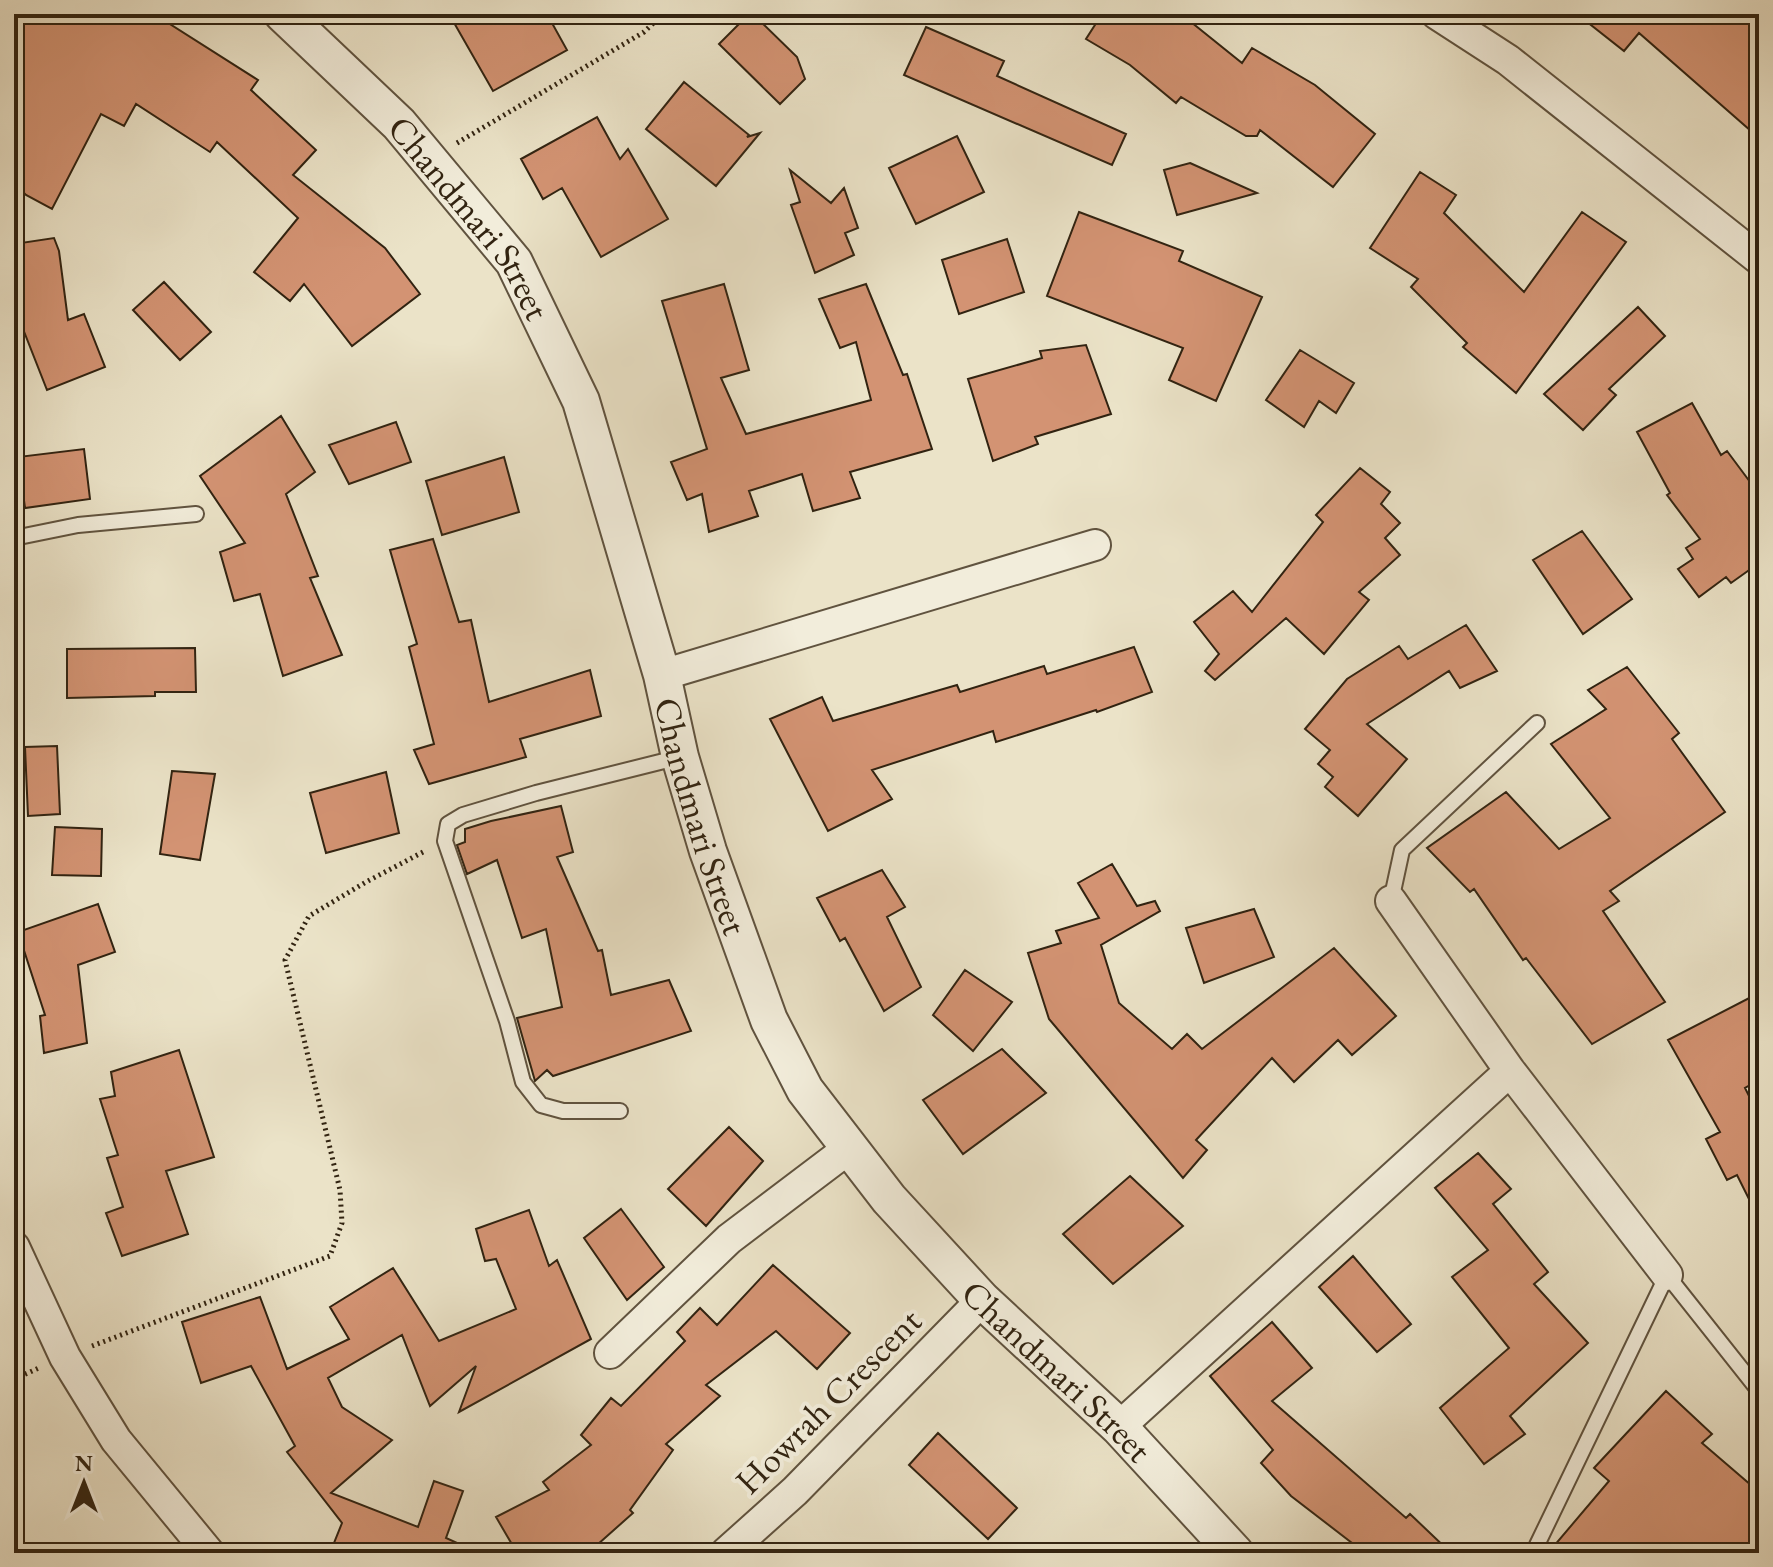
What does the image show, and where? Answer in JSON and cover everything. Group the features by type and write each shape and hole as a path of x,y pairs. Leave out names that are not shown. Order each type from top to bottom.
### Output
{"street":[{"name":"Chandmari Street","path":"283,14 399,124 514,262 581,401 662,675 680,757 708,851 769,1020 805,1090 889,1199 982,1300 1119,1427 1235,1553"},
{"path":"1437,14 1508,60 1759,259"},
{"path":"662,675 1095,545"},
{"path":"1391,901 1510,1071 1667,1275"},
{"path":"1119,1427 1510,1071"},
{"path":"610,1353 729,1239 848,1149"},
{"path":"14,1247 65,1357 116,1440 209,1553"},
{"name":"Howrah Crescent","path":"726,1553 795,1491 982,1300"}],"lane":[{"path":"14,538 78,525 196,514"},
{"path":"1391,901 1402,850 1537,723"},
{"path":"620,1111 563,1111 541,1105 523,1082 507,1021 445,841 448,824 463,815 536,793 680,757"},
{"path":"1537,1545 1667,1275 1759,1391"}],"path":[{"path":"429,160 644,32 663,14"},
{"path":"14,1379 330,1256 342,1223 340,1190 285,960 309,916 445,841"}],"building":[{"path":"27,14 154,14 258,80 251,90 316,150 293,175 385,248 420,294 352,346 304,284 290,301 254,272 298,218 217,142 210,152 136,104 124,126 101,114 52,209 26,195 14,183 14,40"},
{"path":"449,14 547,14 567,50 493,91"},
{"path":"749,14 753,14 797,57 805,79 780,104 719,44"},
{"path":"1102,14 1181,14 1242,63 1252,48 1315,85 1375,134 1333,187 1260,130 1257,136 1246,136 1181,97 1176,103 1130,65 1086,39"},
{"path":"1577,14 1759,14 1759,138 1639,33 1624,51"},
{"path":"926,27 1004,61 997,76 1126,134 1112,165 904,75"},
{"path":"684,82 749,135 747,137 760,133 716,186 646,129"},
{"path":"597,117 620,159 628,149 668,219 601,257 562,188 543,199 521,159"},
{"path":"957,136 984,192 916,224 889,168"},
{"path":"1190,163 1257,193 1177,215 1164,170"},
{"path":"790,170 831,203 844,188 858,228 845,233 854,255 815,273 791,205 800,202"},
{"path":"1420,172 1456,195 1444,213 1524,292 1582,212 1626,242 1516,393 1463,347 1467,343 1411,287 1418,279 1370,248"},
{"path":"1079,212 1183,251 1179,261 1262,297 1216,401 1169,380 1183,348 1047,296"},
{"path":"54,238 59,251 68,320 84,314 105,367 47,390 14,306 14,244"},
{"path":"1007,239 1024,292 959,314 942,260"},
{"path":"164,282 211,332 180,360 133,310"},
{"path":"724,284 749,370 721,378 746,434 871,400 856,342 840,348 819,299 866,284 903,375 907,374 932,449 850,472 860,498 813,511 802,474 749,491 758,516 709,532 702,494 687,500 671,462 707,449 662,301"},
{"path":"1638,307 1665,336 1609,389 1616,395 1583,430 1544,394"},
{"path":"1086,345 1111,414 1035,437 1038,444 993,461 968,379 1042,358 1040,351"},
{"path":"1300,350 1354,383 1336,413 1319,401 1304,427 1266,400"},
{"path":"1692,403 1721,455 1727,451 1759,494 1759,563 1731,583 1726,577 1699,597 1678,569 1693,559 1686,548 1700,539 1667,495 1670,493 1637,432"},
{"path":"281,416 315,472 286,494 318,576 310,578 342,655 283,676 260,594 234,601 220,552 245,543 200,476"},
{"path":"396,422 411,462 349,484 329,445"},
{"path":"84,449 90,499 25,508 18,457"},
{"path":"504,457 519,512 442,535 426,481"},
{"path":"1360,468 1390,492 1381,504 1400,523 1385,538 1400,555 1359,592 1369,600 1324,654 1286,618 1215,680 1205,671 1219,654 1194,622 1233,591 1252,612 1323,522 1316,515"},
{"path":"1582,531 1632,599 1583,634 1533,560"},
{"path":"433,539 459,622 471,620 489,702 590,670 601,716 520,739 526,757 429,784 414,750 434,744 409,647 417,644 390,550"},
{"path":"1466,625 1497,671 1460,688 1449,671 1367,724 1407,759 1358,816 1325,787 1333,777 1318,764 1330,750 1305,729 1347,679 1399,646 1408,659"},
{"path":"1134,647 1152,692 996,742 993,731 872,770 892,799 828,831 770,719 822,697 833,721 957,685 960,692 1044,666 1047,674"},
{"path":"195,648 196,692 67,698 67,649"},
{"path":"1627,667 1679,733 1672,739 1725,812 1610,891 1619,901 1603,911 1665,1002 1592,1044 1526,958 1523,960 1474,889 1470,892 1427,848 1506,792 1559,849 1610,818 1551,744 1606,709 1588,690"},
{"path":"57,746 60,814 28,816 25,747"},
{"path":"172,771 215,774 200,860 160,854"},
{"path":"386,772 399,833 326,853 310,793"},
{"path":"561,806 573,852 557,857 598,951 602,950 611,995 669,980 691,1031 553,1076 547,1070 535,1081 517,1018 562,1007 546,929 522,938 497,860 467,874 457,845 465,842 465,829"},
{"path":"55,827 102,829 101,876 52,875"},
{"path":"1112,864 1137,906 1155,901 1160,911 1101,945 1119,1003 1172,1049 1187,1034 1202,1049 1334,948 1396,1016 1352,1055 1338,1040 1294,1082 1272,1058 1196,1140 1207,1150 1183,1178 1049,1019 1028,953 1061,943 1056,931 1099,918 1078,883"},
{"path":"882,870 905,907 887,917 921,987 884,1011 845,938 840,941 817,898"},
{"path":"98,904 115,952 78,965 87,1043 44,1053 40,1016 45,1015 18,932"},
{"path":"1254,909 1274,957 1204,983 1186,928"},
{"path":"965,970 1012,1002 973,1051 933,1015"},
{"path":"1759,993 1759,1080 1745,1088 1759,1116 1759,1219 1737,1175 1727,1180 1706,1139 1720,1132 1668,1040"},
{"path":"1002,1049 1046,1093 963,1154 923,1100"},
{"path":"179,1050 214,1157 166,1171 188,1234 122,1256 106,1213 123,1207 107,1158 118,1155 100,1099 115,1096 111,1072"},
{"path":"729,1127 763,1161 706,1226 668,1189"},
{"path":"1478,1153 1511,1189 1493,1204 1548,1272 1534,1284 1588,1343 1510,1416 1525,1434 1484,1464 1440,1408 1509,1348 1452,1277 1488,1250 1435,1188"},
{"path":"1130,1176 1183,1226 1113,1284 1063,1234"},
{"path":"621,1209 664,1267 627,1300 584,1238"},
{"path":"529,1210 549,1266 557,1260 591,1339 459,1412 476,1366 430,1406 402,1335 328,1378 342,1407 392,1440 331,1493 418,1527 434,1481 463,1491 446,1538 479,1553 330,1553 342,1523 287,1452 295,1446 251,1366 201,1383 182,1322 260,1297 287,1369 349,1339 330,1307 393,1268 439,1341 516,1309 496,1259 485,1261 476,1229"},
{"path":"1353,1256 1411,1324 1377,1352 1319,1287"},
{"path":"773,1265 850,1333 817,1369 776,1331 706,1385 720,1396 666,1444 673,1450 630,1510 633,1513 588,1553 517,1553 496,1517 549,1490 543,1482 591,1445 581,1435 611,1398 621,1406 685,1341 677,1332 700,1308 717,1325"},
{"path":"1272,1322 1312,1368 1272,1401 1406,1518 1410,1514 1451,1553 1365,1553 1291,1496 1261,1463 1273,1450 1210,1376"},
{"path":"1666,1391 1712,1434 1702,1443 1759,1492 1759,1553 1548,1553 1609,1481 1594,1468"},
{"path":"938,1433 1017,1508 988,1539 909,1465"}]}
